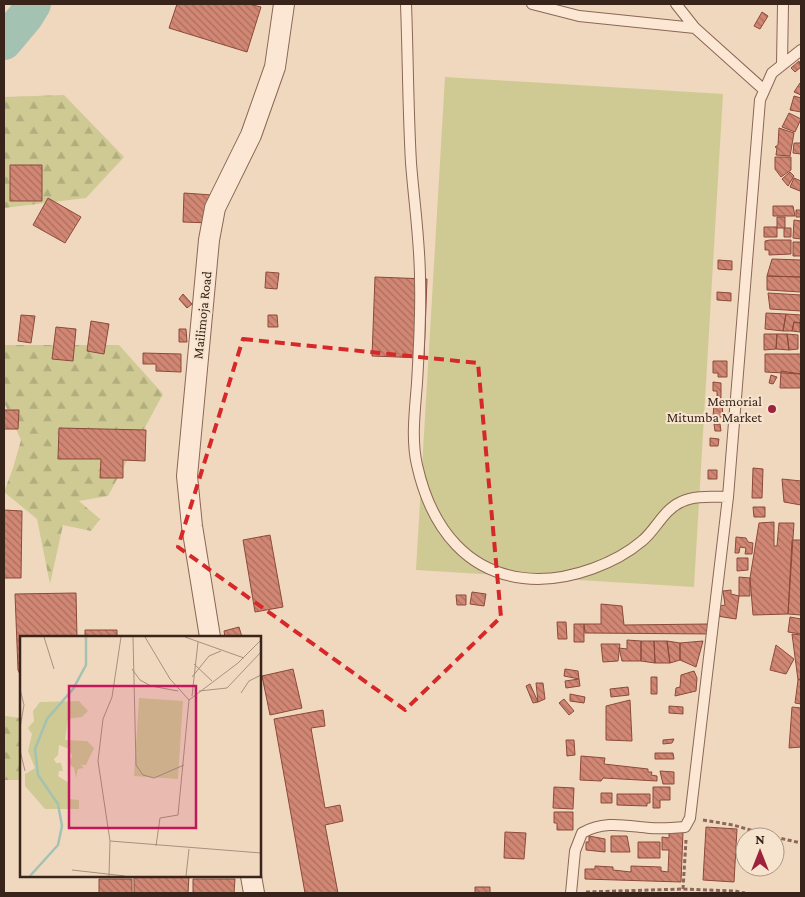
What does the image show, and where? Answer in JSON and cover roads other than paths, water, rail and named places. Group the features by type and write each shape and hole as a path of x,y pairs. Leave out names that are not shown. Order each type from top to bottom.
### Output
{"street":[{"name":"Mailimoja Road","path":"210,636 192,526 187,476 209,240 215,208 251,135 276,67 284,4"},
{"path":"251,877 254,893"}],"lane":[{"path":"406,4 411,161 420,279 414,424 416,464 429,502 442,531 470,560 516,577 539,579 576,574 611,560 642,541 665,514 681,502 704,497 728,497"},
{"path":"532,4 578,16 695,28"},
{"path":"676,4 695,28 764,89"},
{"path":"782,64 783,4"},
{"path":"571,893 576,851 582,833 592,827 611,824 653,829 688,822 728,497 760,100 772,73 801,50"}],"waterway":[{"path":"4,42 25,17 33,4"}],"place":[{"name":"Memorial Mitumba Market","path":"772,409"}]}
